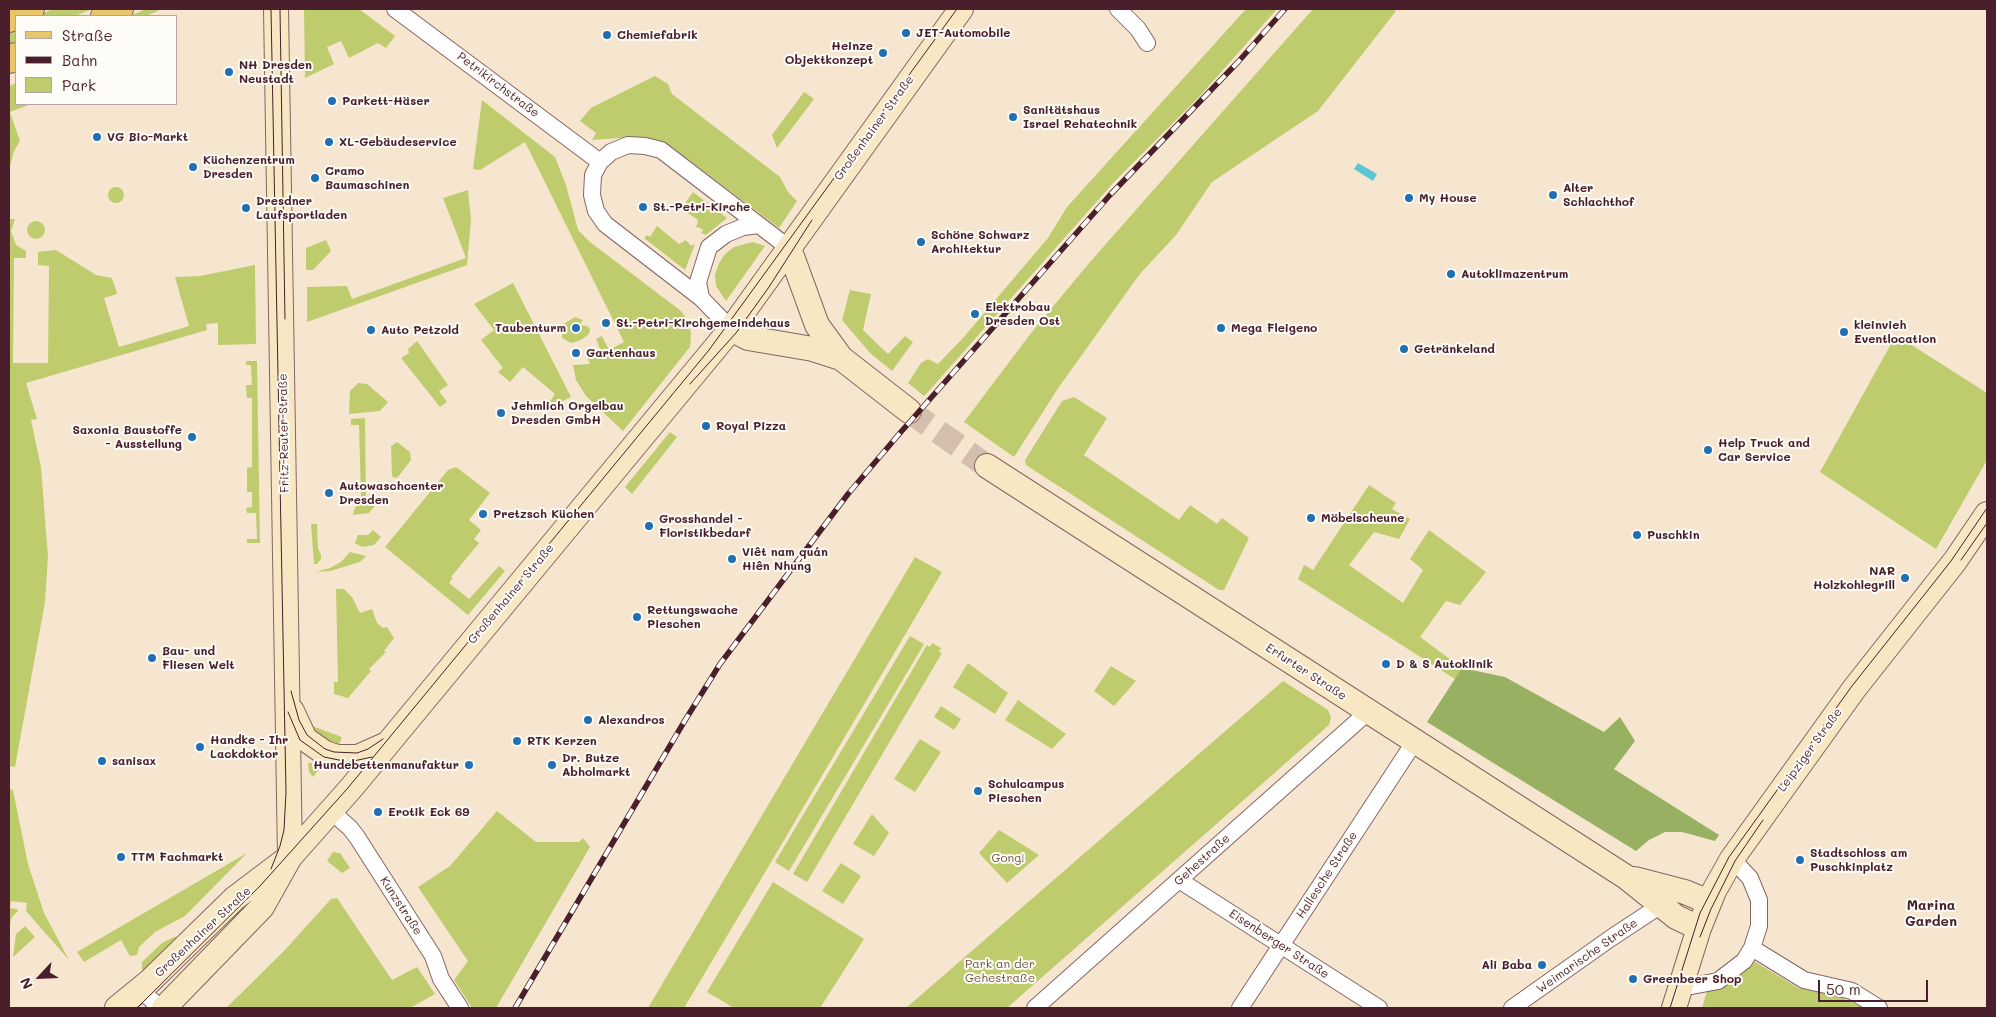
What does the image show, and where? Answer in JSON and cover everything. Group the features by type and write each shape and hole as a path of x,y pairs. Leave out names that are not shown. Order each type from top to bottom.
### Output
{"main road":[{"path":"18,15 31,9"},
{"path":"106,15 120,9"},
{"name":"Fritz-Reuter-Straße","path":"276,9 290,857"},
{"name":"Großenhainer Straße","path":"117,1008 142,990 235,898 290,857 331,811 731,329 961,9"},
{"path":"789,248 817,325 841,358 909,411"},
{"path":"731,329 748,338 813,348 841,358"},
{"name":"Erfurter Straße","path":"987,466 1626,877 1676,917 1699,928"},
{"name":"Leipziger Straße","path":"1674,1008 1709,902 1732,859 1854,689 1955,562 1987,514"},
{"path":"288,693 294,718 304,739 324,753 337,757 358,757 388,742"},
{"name":"Großenhainer Straße","path":"164,1008 262,907 290,857"},
{"name":"Erfurter Straße","path":"1626,877 1685,892 1709,902"}],"street":[{"name":"Petrikirchstraße","path":"395,9 600,162"},
{"path":"1118,9 1138,29 1147,43"},
{"path":"731,329 700,298 605,224 596,211 592,195 593,175 600,162 611,152 628,145 662,150 789,248"},
{"path":"700,298 698,282 709,247 726,234 743,227 759,225"},
{"name":"Gehestraße","path":"1035,1008 1369,711"},
{"name":"Hallesche Straße","path":"1240,1008 1415,741"},
{"name":"Kunzstraße","path":"331,811 357,837 433,956 441,979 460,1008"},
{"path":"1681,984 1692,986 1718,981 1744,961 1752,948 1759,926 1759,900 1750,878 1742,867 1732,859"},
{"name":"Eisenberger Straße","path":"1179,880 1379,1008"},
{"name":"Weimarische Straße","path":"1512,1008 1661,905"},
{"path":"1752,948 1804,980 1852,991 1879,1008"},
{"path":"142,990 160,1008"}],"green space":[{"path":"53,9 92,9 77,15 39,15"},
{"path":"146,9 162,9 148,15 132,15"},
{"path":"304,9 359,9 395,36 386,48 378,43 349,58 341,41 327,47 334,64 305,78"},
{"path":"1246,9 1277,9 1199,97 1115,181 928,392 924,396 908,383 921,363 928,359 938,364 963,338 1048,238 1067,207"},
{"path":"1313,9 1394,9 1396,11 1318,111 1212,182 1176,235 1139,275 1059,387 1014,457 964,422 1031,333 1090,262"},
{"path":"15,26 15,43 9,46 9,29"},
{"path":"655,76 668,84 672,94 780,177 788,192 797,201 779,228 669,145 658,140 633,137 592,140 596,133 580,121 591,108"},
{"path":"15,83 15,105 28,105 10,112 20,141 14,151 9,171 9,86"},
{"path":"804,92 814,99 777,148 772,135"},
{"path":"482,100 555,157 566,185 578,230 590,242 681,311 688,321 691,333 690,347 623,431 586,396 576,380 573,365 590,364 586,355 600,349 596,339 602,336 609,350 624,342 525,142 480,170 473,169"},
{"path":"113,187 119,187 124,192 122,201 113,203 108,198 108,192"},
{"path":"468,190 471,220 467,265 307,322 307,287 347,286 352,299 466,258 443,198"},
{"path":"693,192 727,218 706,235 701,233 703,230 696,227 697,219 681,209"},
{"path":"9,219 15,219 11,231 16,245 26,251 26,258 14,258 13,363 48,363 49,266 38,265 38,252 56,250 96,275 112,278 117,294 104,298 119,347 189,326 175,277 200,276 255,265 256,344 218,345 218,323 206,324 207,330 26,383 37,419 31,420 41,467 48,557 45,602 15,767 9,766"},
{"path":"36,221 42,224 45,230 42,236 36,239 30,236 27,230 30,224"},
{"path":"657,226 679,244 686,240 691,246 695,244 685,270 644,238 647,235 650,237"},
{"path":"326,240 331,251 313,270 306,270 306,248"},
{"path":"753,242 765,246 726,301 716,286 715,275 719,263 725,254 734,247"},
{"path":"513,283 571,397 552,406 548,404 555,394 523,367 510,382 498,372 503,368 481,340 494,330 474,304"},
{"path":"850,290 871,294 863,330 888,354 905,336 913,342 892,371 870,353 842,320"},
{"path":"575,317 583,320 580,325 587,326 590,329 589,334 581,340 571,343 562,338 562,325"},
{"path":"1896,335 1987,393 1987,460 1936,549 1820,472"},
{"path":"417,341 448,385 439,391 447,402 440,407 401,358 409,353 408,349"},
{"path":"246,361 257,361 260,543 247,543 247,539 257,539 256,513 247,513 246,508 252,507 252,492 247,492 247,468 252,467 252,398 247,398 246,385 252,385 251,365 246,365"},
{"path":"358,383 367,384 388,402 380,411 349,414 350,391"},
{"path":"1074,397 1107,418 1084,455 1179,520 1190,505 1217,524 1222,518 1249,538 1224,590 1219,590 1026,465 1025,460 1062,401"},
{"path":"365,418 366,502 378,502 369,513 353,515 361,497 359,425 351,425 351,419"},
{"path":"670,432 677,437 632,494 625,487"},
{"path":"397,442 410,452 411,460 398,477 394,478 392,476 391,446"},
{"path":"456,467 490,493 469,520 481,530 474,539 479,543 451,577 453,578 449,583 469,599 499,566 505,571 468,615 385,547 448,470"},
{"path":"1369,485 1396,503 1392,509 1410,519 1399,539 1374,532 1349,565 1403,603 1423,570 1410,559 1429,530 1486,572 1460,605 1446,601 1420,637 1462,668 1455,679 1298,579 1304,565 1313,570"},
{"path":"311,524 317,524 318,548 321,559 317,564 314,564"},
{"path":"373,530 381,537 374,545 362,547 355,543 358,535 368,535"},
{"path":"350,552 366,556 360,562 330,571 316,572 341,562"},
{"path":"915,557 942,572 764,874 684,1008 648,1008"},
{"path":"336,589 344,589 352,597 360,613 372,609 377,623 383,628 387,627 394,638 384,651 386,652 369,669 371,671 348,698 334,694 334,682 338,682"},
{"path":"910,636 924,644 789,871 775,862"},
{"path":"932,643 941,648 939,652 942,653 807,882 793,874 927,645 930,647"},
{"path":"968,663 1008,693 995,714 953,687"},
{"path":"1111,666 1136,681 1114,706 1094,691"},
{"path":"1462,668 1505,677 1604,732 1620,717 1635,741 1614,769 1719,835 1715,841 1682,832 1665,832 1649,840 1636,851 1427,722"},
{"name":"Park an der Gehestraße","path":"1283,681 1328,710 1331,717 1329,725 1007,1008 906,1008"},
{"path":"1018,700 1066,734 1052,749 1005,720"},
{"path":"941,706 961,719 954,730 934,717"},
{"path":"312,726 342,737 339,745 328,741 311,729"},
{"path":"920,739 941,752 915,792 894,779"},
{"path":"317,759 324,763 313,777 309,772 308,763 315,763"},
{"path":"9,789 13,790 28,864 44,913 69,960 26,911 27,903 11,901 10,908 17,909 18,911 12,917 9,928"},
{"path":"497,811 536,842 579,842 583,838 590,847 496,1008 472,1008 454,980 468,961 418,887 450,866"},
{"path":"872,814 889,833 874,856 853,844"},
{"name":"Gong!","path":"999,830 1039,855 1007,883 979,853"},
{"path":"333,852 340,853 350,868 342,873 327,861"},
{"path":"247,853 185,916 155,932 139,947 137,955 130,956 121,940 84,962 77,952"},
{"path":"841,863 861,876 843,904 822,891"},
{"path":"773,882 864,939 820,1008 734,1008 707,992"},
{"path":"337,898 392,980 417,967 435,994 410,1008 226,1008 284,951 331,899"},
{"path":"25,926 35,937 13,957 16,934"},
{"path":"174,937 180,937 142,973 142,962 162,943"},
{"path":"1752,960 1800,989 1821,988 1864,1008 1702,1008 1707,991 1713,990"}],"water":[{"path":"1358,163 1377,174 1373,181 1354,169"}],"tunnel":[{"path":"909,411 987,466"}],"tram line":[{"path":"271,9 286,792 284,830 271,869"},
{"path":"280,9 285,319"},
{"path":"137,1008 260,886 347,789 709,350 957,9"},
{"path":"690,384 736,333 769,287 812,220"},
{"path":"1670,1008 1700,913 1729,857 1852,686 1951,561 1987,508"},
{"path":"1961,560 1987,523"},
{"path":"291,691 299,720 307,735 325,749 334,752 357,753 368,749 383,739"},
{"path":"288,712 300,740 324,757 349,762 372,757"},
{"path":"1700,937 1711,909 1735,861 1763,820"}],"railway":[{"path":"515,1008 720,664 848,494 1110,195 1238,62 1285,9"}],"place":[{"name":"JET-Automobile","path":"906,33"},
{"name":"Chemiefabrik","path":"607,35"},
{"name":"Heinze Objektkonzept","path":"883,53"},
{"name":"NH Dresden Neustadt","path":"229,72"},
{"name":"Parkett-Häser","path":"332,101"},
{"name":"Sanitätshaus Israel Rehatechnik","path":"1013,117"},
{"name":"VG Bio-Markt","path":"97,137"},
{"name":"XL-Gebäudeservice","path":"329,142"},
{"name":"Küchenzentrum Dresden","path":"193,167"},
{"name":"Cramo Baumaschinen","path":"315,178"},
{"name":"Alter Schlachthof","path":"1553,195"},
{"name":"My House","path":"1409,198"},
{"name":"St.-Petri-Kirche","path":"643,207"},
{"name":"Dresdner Laufsportladen","path":"246,208"},
{"name":"Schöne Schwarz Architektur","path":"921,242"},
{"name":"Autoklimazentrum","path":"1451,274"},
{"name":"Elektrobau Dresden Ost","path":"975,314"},
{"name":"St.-Petri-Kirchgemeindehaus","path":"606,323"},
{"name":"Taubenturm","path":"576,328"},
{"name":"Mega Fleigeno","path":"1221,328"},
{"name":"Auto Petzold","path":"371,330"},
{"name":"kleinvieh Eventlocation","path":"1844,332"},
{"name":"Getränkeland","path":"1404,349"},
{"name":"Gartenhaus","path":"576,353"},
{"name":"Jehmlich Orgelbau Dresden GmbH","path":"501,413"},
{"name":"Royal Pizza","path":"706,426"},
{"name":"Saxonia Baustoffe - Ausstellung","path":"192,437"},
{"name":"Help Truck and Car Service","path":"1708,450"},
{"name":"Autowaschcenter Dresden","path":"329,493"},
{"name":"Pretzsch Küchen","path":"483,514"},
{"name":"Möbelscheune","path":"1311,518"},
{"name":"Grosshandel - Floristikbedarf","path":"649,526"},
{"name":"Puschkin","path":"1637,535"},
{"name":"Viêt nam quán Hiên Nhung","path":"732,559"},
{"name":"NAR Holzkohlegrill","path":"1905,578"},
{"name":"Rettungswache Pieschen","path":"637,617"},
{"name":"Bau- und Fliesen Welt","path":"152,658"},
{"name":"D & S Autoklinik","path":"1386,664"},
{"name":"Alexandros","path":"588,720"},
{"name":"RTK Kerzen","path":"517,741"},
{"name":"Handke - Ihr Lackdoktor","path":"200,747"},
{"name":"sanisax","path":"102,761"},
{"name":"Hundebettenmanufaktur","path":"469,765"},
{"name":"Dr. Butze Abholmarkt","path":"552,765"},
{"name":"Schulcampus Pieschen","path":"978,791"},
{"name":"Erotik Eck 69","path":"378,812"},
{"name":"TTM Fachmarkt","path":"121,857"},
{"name":"Stadtschloss am Puschkinplatz","path":"1800,860"},
{"name":"Ali Baba","path":"1542,965"},
{"name":"Greenbeer Shop","path":"1633,979"}],"district":[{"name":"Marina Garden","path":"1931,914"}]}
